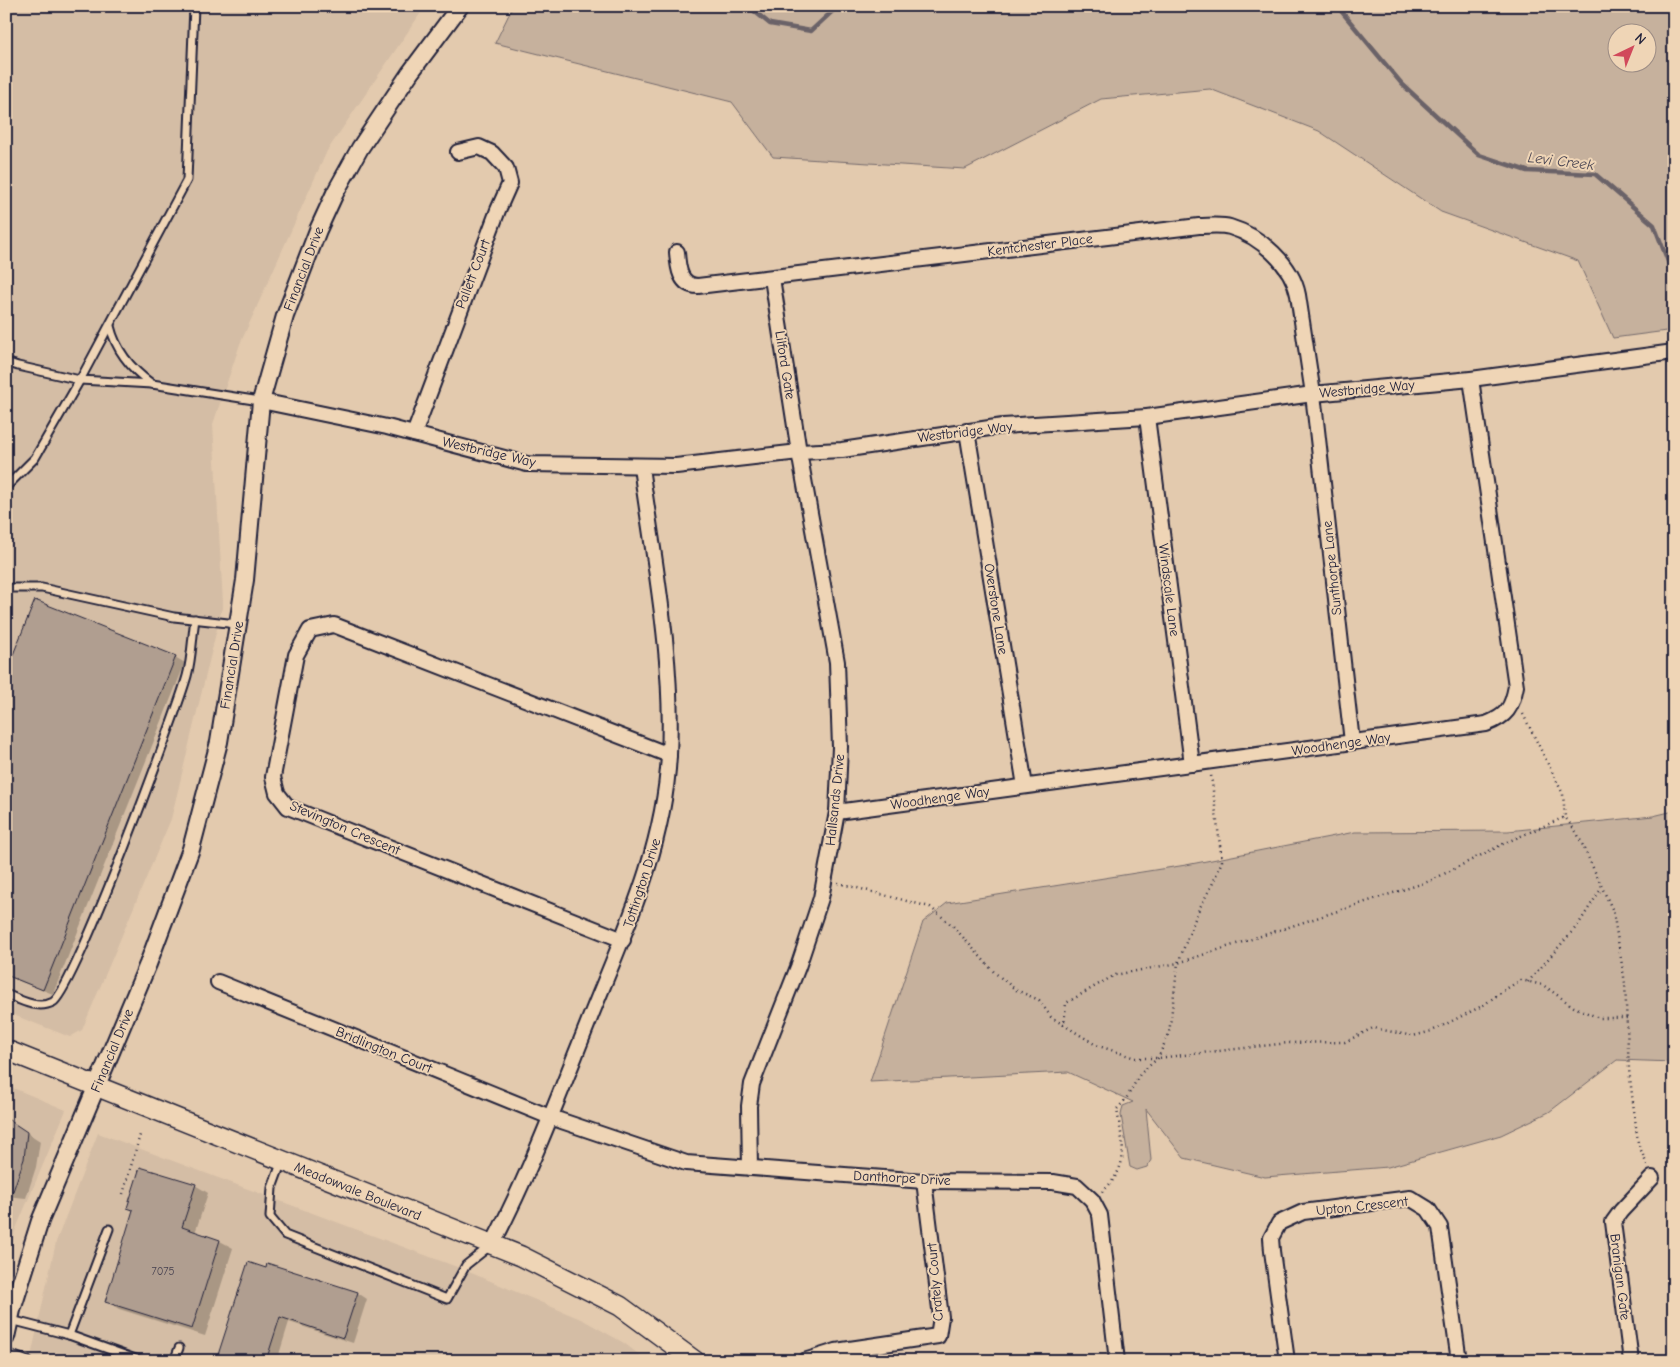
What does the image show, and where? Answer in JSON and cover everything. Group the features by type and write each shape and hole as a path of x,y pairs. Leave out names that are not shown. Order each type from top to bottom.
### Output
{"main road":[{"name":"Meadowvale Boulevard","path":"6,1050 521,1256 620,1306 695,1361"}],"street":[{"name":"Financial Drive","path":"6,1337 40,1221 148,964 191,849 219,742 245,580 260,401 285,316 318,230 335,193 360,148 410,73 460,6"},
{"name":"Pallett Court","path":"414,434 494,219 510,184 506,168 492,153 479,147 458,152"},
{"name":"Kentchester Place","path":"677,252 680,275 684,281 692,286 1199,226 1229,227 1254,238 1275,255 1287,268 1296,284 1313,394"},
{"name":"Lilford Gate","path":"772,278 799,452"},
{"name":"Westbridge Way","path":"260,401 414,434 527,464 676,466 799,452 842,450 1003,426 1147,417 1313,394 1471,379 1674,352"},
{"path":"1471,379 1516,686 1511,707"},
{"name":"Sunthorpe Lane","path":"1313,394 1352,742"},
{"name":"Windscale Lane","path":"1147,417 1192,764"},
{"name":"Overstone Lane","path":"967,431 1025,786"},
{"name":"Hallsands Drive","path":"750,1168 749,1106 752,1084 798,967 825,880 836,812 840,747 837,662 799,452"},
{"name":"Tottington Drive","path":"492,1245 508,1216 623,940 649,871 658,838 669,755 667,655 641,466"},
{"name":"Stevington Crescent","path":"623,940 288,807 277,793 273,777 296,655 310,630 334,625 669,755"},
{"name":"Woodhenge Way","path":"836,812 1486,724 1506,714 1511,707"},
{"name":"Bridlington Court","path":"218,982 550,1118"},
{"name":"Danthorpe Drive","path":"550,1118 686,1163 924,1181 1053,1182 1077,1186 1092,1200"},
{"name":"Branigan Gate","path":"1632,1361 1613,1222 1652,1178"},
{"name":"Crately Court","path":"804,1360 836,1351 938,1336 941,1317 924,1181"},
{"name":"Upton Crescent","path":"1287,1361 1272,1251 1272,1238 1279,1223 1303,1212 1410,1198 1428,1209 1440,1227 1459,1361"},
{"path":"1092,1200 1100,1215 1117,1361"}],"lane":[{"path":"6,487 34,458 80,380 187,180 194,6"},
{"path":"110,326 115,343 124,359 139,375 152,384"},
{"path":"6,362 80,380 152,384 260,401"},
{"path":"6,588 42,588 111,605 238,624"},
{"path":"6,994 29,1004 43,1006 60,996 90,930 167,736 187,674 195,619"},
{"path":"282,1160 272,1188 270,1217 285,1235 447,1298 466,1265 492,1245"},
{"path":"69,1335 109,1229"},
{"path":"10,1320 69,1335 141,1361"},
{"path":"174,1361 179,1348"},
{"path":"6,1353 28,1361"}],"path":[{"path":"1511,707 1526,715 1563,794 1565,817 1577,833 1613,911 1626,983 1629,1070 1638,1143 1652,1178"},
{"path":"1092,1200 1107,1187 1124,1159 1117,1109 1126,1099 1140,1074 1158,1058 1169,1032 1178,963 1198,911 1222,861 1209,762"},
{"path":"1064,1026 1066,1003 1115,975 1178,963 1430,881 1507,842 1565,817"},
{"path":"825,880 930,907 953,926 994,972 1016,990 1039,1000 1052,1017 1064,1026 1096,1045 1135,1058 1158,1058 1288,1043 1345,1042 1373,1028 1413,1036 1432,1031 1482,1006 1521,980 1543,985 1574,1008 1598,1018 1627,1018"},
{"path":"1528,982 1578,925 1602,888"},
{"path":"123,1194 140,1135"}],"shaded area":[{"path":"6,6 419,6 424,8 327,151 240,344 213,424 223,604 171,819 82,1030 70,1037 6,1012"},
{"path":"513,6 1674,6 1674,330 1613,338 1578,261 1441,212 1319,131 1210,89 1101,99 965,169 773,157 732,102 495,43"},
{"path":"1674,811 1674,1062 1617,1060 1549,1112 1501,1135 1388,1167 1265,1177 1184,1158 1146,1109 1151,1160 1147,1167 1137,1170 1130,1167 1121,1115 1123,1106 1133,1102 1068,1072 870,1082 923,922 947,903 1186,865 1355,832 1508,831 1653,816"},
{"path":"6,1085 66,1110 15,1231 6,1268"},
{"path":"98,1133 457,1267 583,1320 624,1343 647,1361 30,1361 56,1242"}],"building":[{"path":"35,600 176,656 43,990 6,975 6,672"},
{"path":"6,1118 27,1132 24,1159 13,1191 6,1191"},
{"path":"140,1167 196,1184 182,1227 220,1240 192,1329 105,1302 133,1210 127,1208"},
{"path":"248,1262 266,1268 267,1263 358,1292 343,1338 280,1317 266,1361 216,1361"}],"waterway":[{"name":"Levi Creek","path":"748,6 770,24 811,31 838,6"},
{"name":"Levi Creek","path":"966,6 972,6"},
{"name":"Levi Creek","path":"1337,6 1402,84 1479,155 1527,171 1595,174 1654,225 1674,277"}]}
